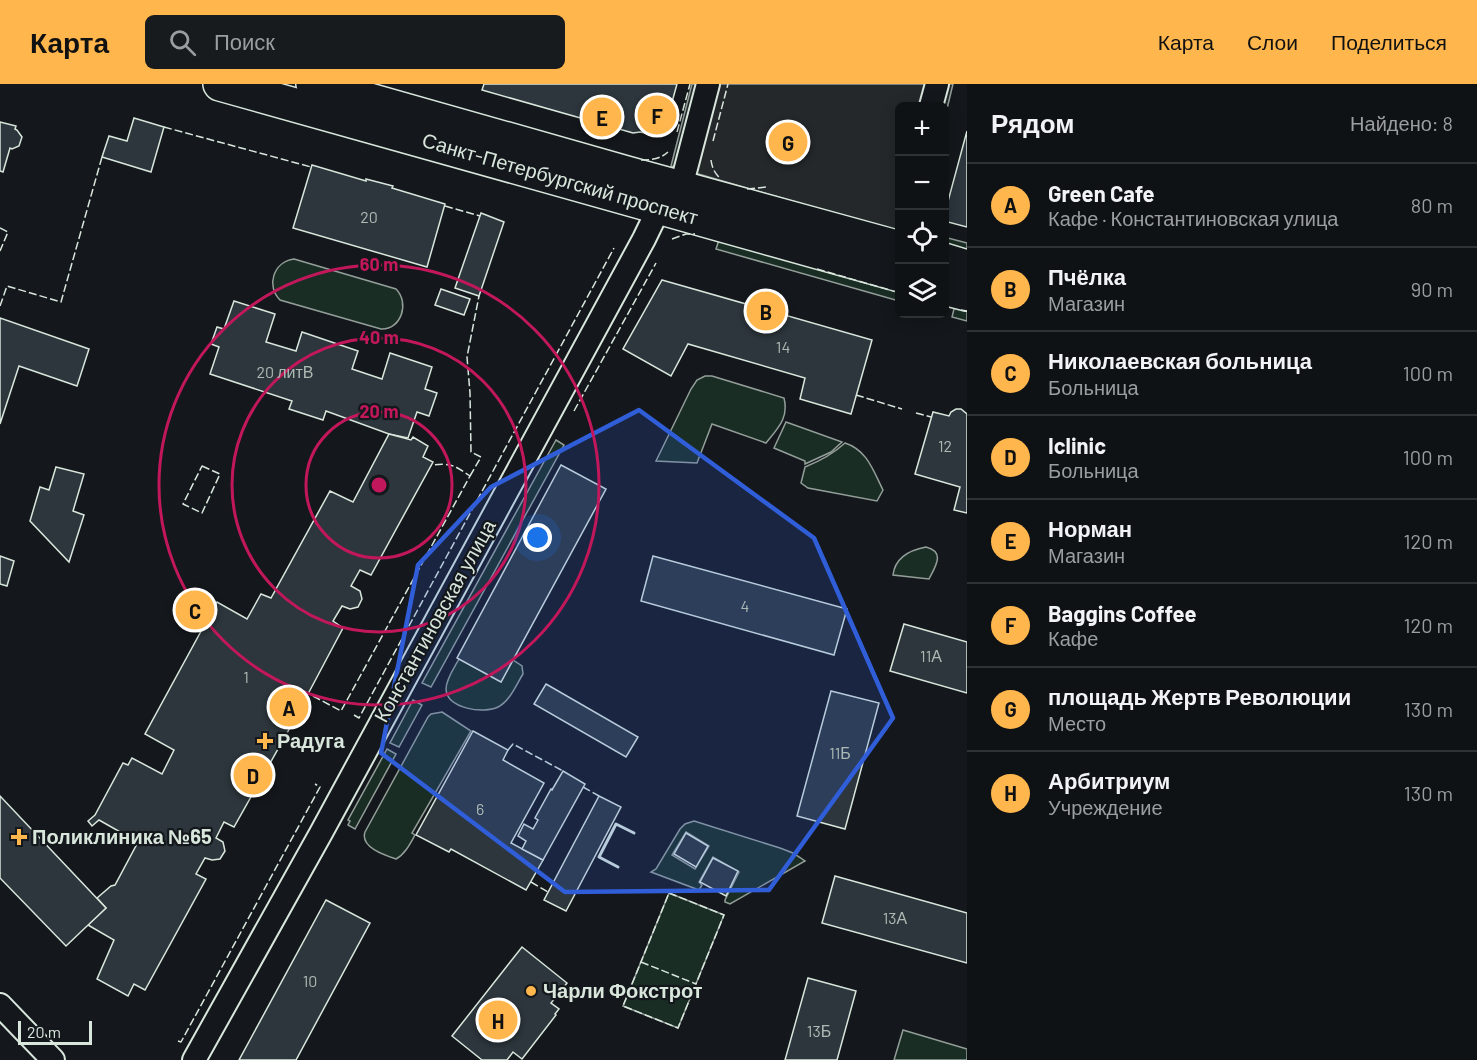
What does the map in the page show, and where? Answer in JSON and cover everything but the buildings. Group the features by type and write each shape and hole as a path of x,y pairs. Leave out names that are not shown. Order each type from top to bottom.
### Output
{"main road":[{"name":"Санкт-Петербургский проспект","path":"219,84 670,197 895,248"},
{"name":"Санкт-Петербургский проспект","path":"313,84 670,197"},
{"path":"949,262 967,267"},
{"path":"949,289 967,294"}],"street":[{"name":"Константиновская улица","path":"194,1060 339,800 644,239 670,197 708,84"},
{"path":"932,102 937,84"},
{"path":"0,1005 52,1060"}],"highlighted area":[{"path":"639,410 814,538 893,718 769,890 565,892 381,753 418,565 491,487"}],"green space":[{"path":"720,237 895,289 895,300 716,249"},
{"path":"949,238 967,243 967,254 949,248"},
{"path":"294,259 396,289 402,301 401,315 394,325 381,329 280,300 273,288 274,275 281,265"},
{"path":"958,305 967,308 967,321 952,317"},
{"path":"705,376 712,376 784,398 784,417 766,443 712,424 697,463 656,461 691,389 697,380"},
{"path":"786,422 842,442 831,452 805,464 805,461 774,448"},
{"path":"556,440 564,445 431,687 422,683"},
{"path":"845,443 859,450 872,468 883,490 877,501 808,488 801,483 805,467 836,451"},
{"path":"926,547 936,552 937,556 936,565 929,579 893,575 900,559 914,550"},
{"path":"459,659 501,682 513,660 522,666 523,674 509,697 498,707 484,710 467,708 453,701 446,689 449,677"},
{"path":"413,700 422,705 399,747 390,743"},
{"path":"442,712 471,731 412,833 415,835 405,852 396,859 380,853 366,842 365,832 428,717 431,714"},
{"path":"387,749 396,754 355,829 348,825 350,821 348,820"},
{"path":"694,821 780,848 805,861 730,904 725,900 739,872 713,857 699,882 702,885 699,890 651,872 656,869 685,824","holes":["686,832 709,846 695,869 672,855"]},
{"path":"669,893 724,915 678,1028 623,1006"},
{"path":"903,1030 967,1049 967,1060 894,1060"}],"shaded area":[{"path":"692,84 953,84 949,102 895,102 895,231 671,166"}],"fence":[{"path":"677,132 690,84"},
{"path":"713,141 728,84"},
{"path":"164,127 311,167"},
{"path":"641,160 656,159 668,152"},
{"path":"0,306 7,286 61,302 102,157"},
{"path":"711,160 714,171 721,179"},
{"path":"747,189 767,187"},
{"path":"445,206 480,216"},
{"path":"0,228 8,232 0,251"},
{"path":"672,239 686,234 695,234"},
{"path":"354,715 359,718 614,248"},
{"path":"574,411 656,263"},
{"path":"817,269 895,292"},
{"path":"470,476 481,457 471,452 467,357 479,296"},
{"path":"961,310 967,311"},
{"path":"856,395 902,409"},
{"path":"916,413 931,417"},
{"path":"313,696 341,711 470,476 452,466 431,465"},
{"path":"202,466 220,474 202,513 183,504 202,466"},
{"path":"508,750 513,744 563,771"},
{"path":"178,1041 181,1042 320,787 315,784"},
{"path":"583,787 599,796"},
{"path":"531,882 548,892"},
{"path":"669,893 724,915 678,1028 623,1006 669,893"},
{"path":"641,962 696,984"}],"wall":[{"path":"618,867 599,857 616,824 634,833"}],"place":[{"name":"Baggins Coffee","path":"657,115"},
{"name":"Норман","path":"602,117"},
{"name":"площадь Жертв Революции","path":"788,142"},
{"name":"Пчёлка","path":"766,311"},
{"name":"Николаевская больница","path":"195,610"},
{"name":"Green Cafe","path":"289,707"},
{"name":"Радуга","path":"265,741"},
{"name":"Iclinic","path":"253,775"},
{"name":"Поликлиника №65","path":"19,837"},
{"name":"Чарли Фокстрот","path":"531,991"},
{"name":"Арбитриум","path":"498,1020"}]}
